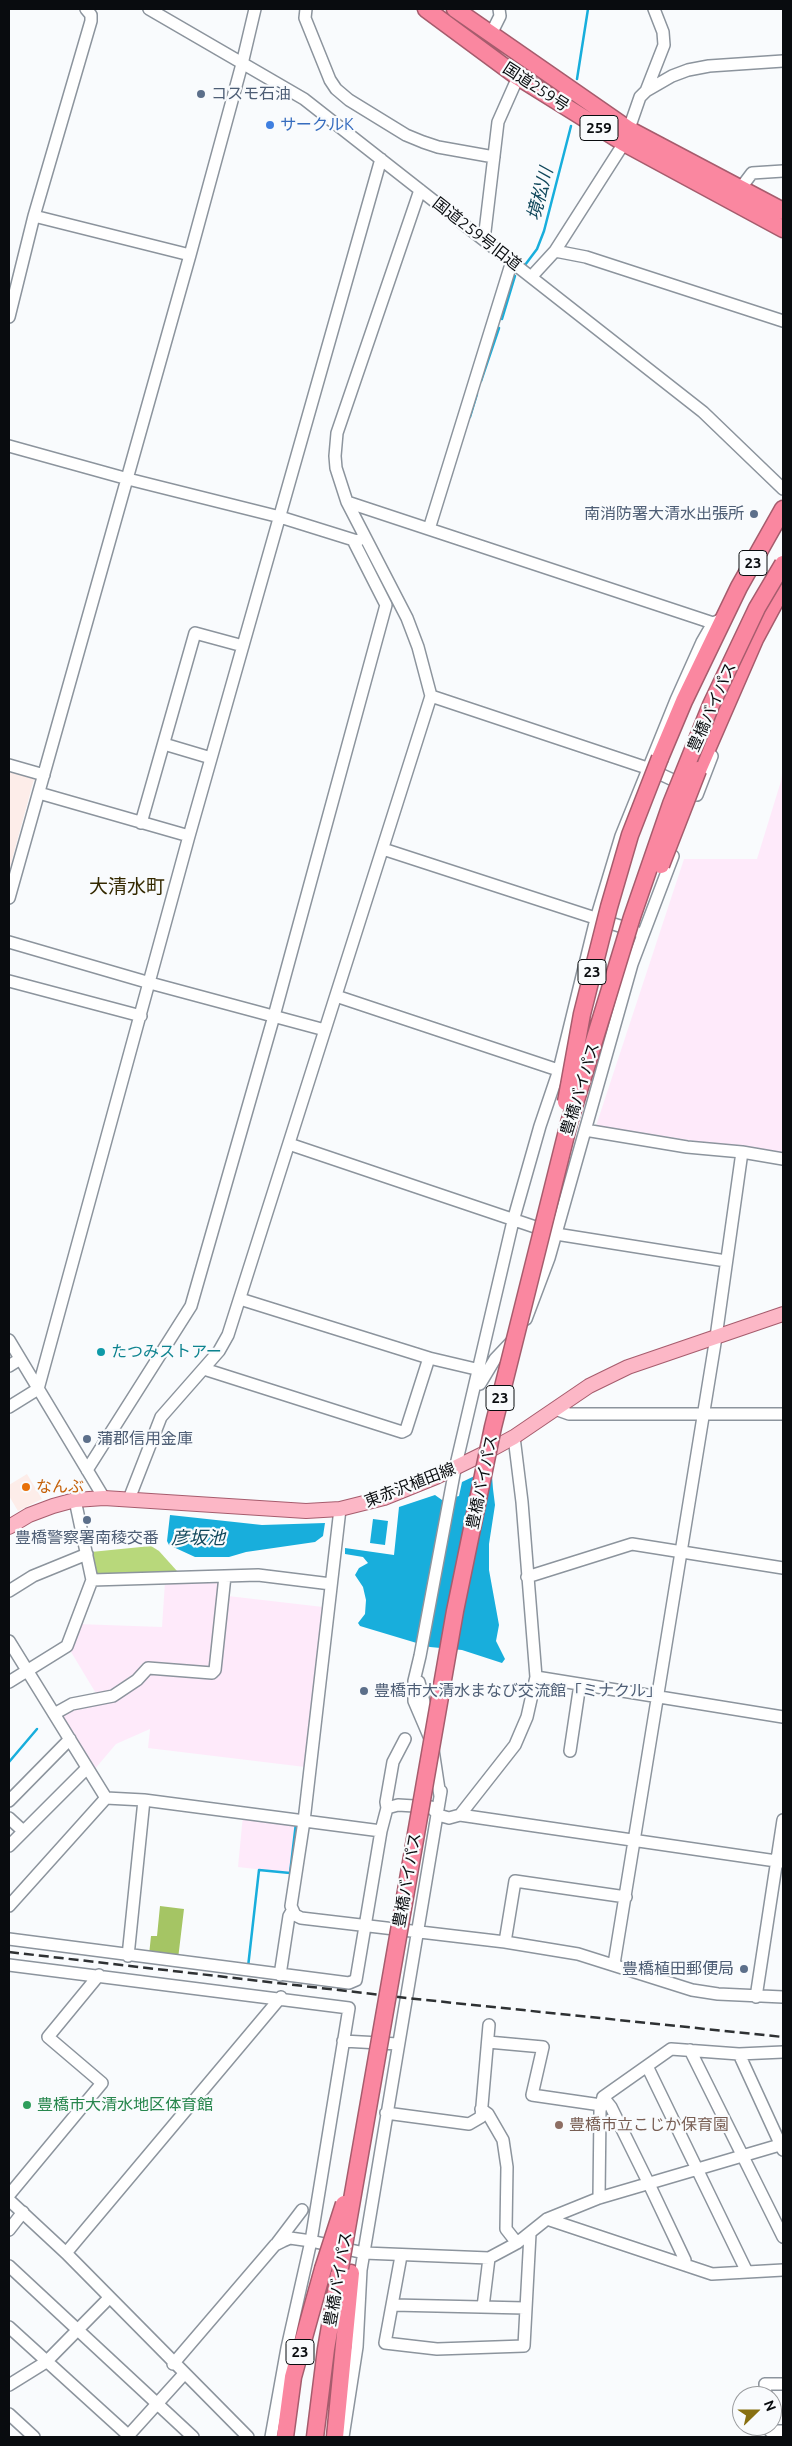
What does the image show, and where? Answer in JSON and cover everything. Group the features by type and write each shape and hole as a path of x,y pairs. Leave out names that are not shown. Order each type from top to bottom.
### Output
{"highway":[{"name":"国道259号","path":"426,9 518,77 626,136 783,229"},
{"name":"国道259号","path":"455,9 492,34 626,136 783,211"},
{"name":"23","path":"551,1194 584,1004 608,907 654,763 684,701 718,620 783,509"},
{"name":"豊橋バイパス","path":"314,2437 326,2349 346,2270 356,2178 455,1611 493,1427 568,1123 622,950 671,804 711,705 757,608 783,564"},
{"name":"23","path":"622,950 637,927 698,770 755,639 783,587"},
{"name":"23","path":"335,2437 346,2270 368,2110"},
{"name":"23","path":"285,2437 293,2377 338,2217 356,2178"}],"main road":[{"name":"東赤沢植田線","path":"9,1528 40,1510 75,1500 129,1499 306,1511 340,1509 384,1498 455,1469 514,1437 589,1386 628,1366 783,1314"}],"street":[{"path":"9,317 34,216 91,21 92,15 86,9"},
{"name":"国道259号旧道","path":"149,9 304,99 703,412 783,489"},
{"path":"9,898 128,479 242,64 255,9"},
{"path":"306,9 305,18 330,80 336,89 349,100 406,135 423,142 438,147 494,157"},
{"path":"492,34 500,16 499,9"},
{"path":"646,91 664,45 663,32 654,9"},
{"path":"532,276 555,251 626,136 640,97 646,91 672,76 688,70 709,66 783,60"},
{"path":"484,240 498,122 518,77"},
{"path":"9,1407 38,1389 189,836 381,159"},
{"path":"740,189 752,173 783,171"},
{"path":"87,1470 191,1306 274,1016 386,605 358,538 336,468 337,434 420,190"},
{"path":"34,216 190,254"},
{"path":"555,251 586,256 783,321"},
{"path":"429,529 512,261"},
{"path":"9,446 128,479 358,538 407,618 418,647 431,696 240,1299 224,1344 161,1417 129,1499"},
{"path":"347,502 718,620"},
{"path":"141,823 195,633 243,646"},
{"path":"472,1404 478,1387 495,1359 521,1330 542,1280 642,933 746,678 755,639"},
{"path":"431,696 654,763 698,792"},
{"path":"164,744 211,758"},
{"path":"343,2437 357,2347 364,2253 379,2172 386,2113 440,1796 432,1743 414,1701 414,1680 455,1469 480,1370 513,1221 540,1126 559,1070 596,919 621,836 654,763"},
{"path":"9,765 44,775"},
{"path":"39,793 189,836"},
{"path":"383,849 642,933"},
{"path":"9,942 150,983 325,1030"},
{"path":"9,981 141,1016"},
{"path":"336,996 559,1070 598,1085"},
{"path":"585,1130 687,1147 742,1152 783,1159"},
{"path":"289,1144 556,1234 726,1261"},
{"path":"614,1964 636,1840 657,1696 716,1337 742,1152"},
{"path":"240,1299 429,1358 480,1370"},
{"path":"9,1340 104,1498"},
{"path":"204,1369 402,1432 406,1430 429,1358"},
{"path":"9,1366 20,1359"},
{"path":"555,1409 569,1414 783,1414"},
{"path":"460,1815 515,1745 528,1718 536,1677 514,1437"},
{"path":"9,1682 67,1646 92,1580 75,1500"},
{"path":"280,1975 289,1916 292,1911 304,1822 340,1509"},
{"path":"527,1577 632,1544 783,1568"},
{"path":"9,1591 33,1576 86,1554"},
{"path":"92,1580 258,1575 331,1584"},
{"path":"54,1714 72,1704 112,1696 137,1680 148,1668 212,1673 215,1670 225,1576"},
{"path":"9,1641 106,1798"},
{"path":"536,1677 783,1717"},
{"path":"570,1751 580,1684"},
{"path":"9,1801 70,1739"},
{"path":"9,1939 280,1975 349,1983 356,1980 381,1831 388,1808 386,1802 393,1762 405,1739"},
{"path":"9,1846 22,1830 87,1768"},
{"path":"106,1798 144,1800 381,1831"},
{"path":"9,1906 106,1798"},
{"path":"128,1956 144,1800"},
{"path":"388,1808 398,1805 431,1807 438,1815 449,1818 460,1815 780,1862"},
{"path":"9,1818 22,1830"},
{"path":"756,1997 780,1862 783,1820"},
{"path":"506,1942 515,1881 626,1897"},
{"path":"292,1911 301,1918 506,1942 578,1954 692,1990 756,1997 783,1997"},
{"path":"9,1964 281,1997 349,2008 311,2241 287,2348 271,2437"},
{"path":"9,2195 102,2084 48,2037 99,1975"},
{"path":"66,2253 281,1997"},
{"path":"386,2113 469,2124 480,2117 489,2025"},
{"path":"343,2041 398,2044"},
{"path":"488,2042 543,2046 532,2095 602,2101 612,2107 685,2260 685,2265"},
{"path":"599,2198 602,2101 646,2066 671,2049 738,2054 783,2053"},
{"path":"690,2050 783,2237"},
{"path":"275,2245 290,2238 364,2253 401,2256 489,2258 517,2243 547,2219 599,2198 782,2146 738,2054"},
{"path":"646,2066 747,2272"},
{"path":"481,2109 488,2114 503,2140 507,2167 506,2230 517,2243"},
{"path":"9,2200 66,2253 173,2364 248,2437"},
{"path":"173,2364 275,2245 302,2210"},
{"path":"9,2230 23,2212"},
{"path":"547,2219 712,2274 783,2270"},
{"path":"401,2256 385,2343 437,2349 524,2346 530,2234"},
{"path":"483,2307 489,2258"},
{"path":"9,2266 193,2437"},
{"path":"9,2385 46,2362 109,2298"},
{"path":"393,2305 526,2308"},
{"path":"9,2327 128,2436 184,2374"},
{"path":"765,2386 765,2384 783,2384"},
{"path":"9,2414 34,2437"}],"shaded area":[{"path":"783,766 783,1154 596,1126 684,859 757,859 781,781"},
{"path":"9,772 34,779 9,871"},
{"path":"27,1474 42,1499 18,1511 9,1496 9,1485"},
{"path":"165,1582 217,1583 219,1587 211,1667 208,1670 144,1664 137,1672 105,1693 97,1695 68,1647 77,1624 162,1627"},
{"path":"228,1596 323,1607 305,1767 148,1748 150,1729 116,1744 94,1770 60,1715 70,1709 101,1703 149,1672 216,1679 219,1675"},
{"path":"243,1815 296,1822 290,1873 238,1867"}],"green space":[{"path":"151,1546 159,1551 177,1571 167,1576 96,1576 91,1552"},
{"path":"160,1906 184,1909 178,1959 149,1955 151,1936 157,1936"}],"water":[{"path":"483,1472 492,1476 495,1505 489,1544 489,1570 499,1625 496,1641 505,1659 502,1663 462,1650 430,1647 360,1626 358,1623 365,1614 366,1600 363,1587 355,1575 359,1568 368,1563 363,1557 345,1554 345,1548 394,1555 399,1507 435,1495 442,1500 459,1496 462,1482"},
{"name":"彦坂池","path":"170,1515 262,1525 325,1523 323,1536 315,1542 246,1552 229,1557 195,1557 169,1545 167,1541"},
{"path":"373,1519 388,1521 385,1545 370,1543"}],"waterway":[{"name":"境松川","path":"577,79 588,9"},
{"name":"境松川","path":"525,265 537,249 544,231 571,126"},
{"name":"境松川","path":"502,319 515,276"},
{"name":"境松川","path":"481,381 499,328"},
{"name":"境松川","path":"470,417 477,394"},
{"path":"9,1762 37,1729"},
{"path":"248,1967 259,1870 290,1873 296,1823"}],"railway":[{"path":"9,1952 416,1999 783,2037"}],"place":[{"name":"コスモ石油","path":"201,94"},
{"name":"サークルK","path":"270,125"},
{"name":"南消防署大清水出張所","path":"754,514"},
{"name":"たつみストアー","path":"101,1352"},
{"name":"蒲郡信用金庫","path":"87,1439"},
{"name":"なんぶ","path":"26,1487"},
{"name":"豊橋警察署南稜交番","path":"87,1520"},
{"name":"豊橋市大清水まなび交流館「ミナクル」","path":"364,1691"},
{"name":"豊橋植田郵便局","path":"744,1969"},
{"name":"豊橋市大清水地区体育館","path":"27,2105"},
{"name":"豊橋市立こじか保育園","path":"559,2125"}],"district":[{"name":"大清水町","path":"127,887"}]}
